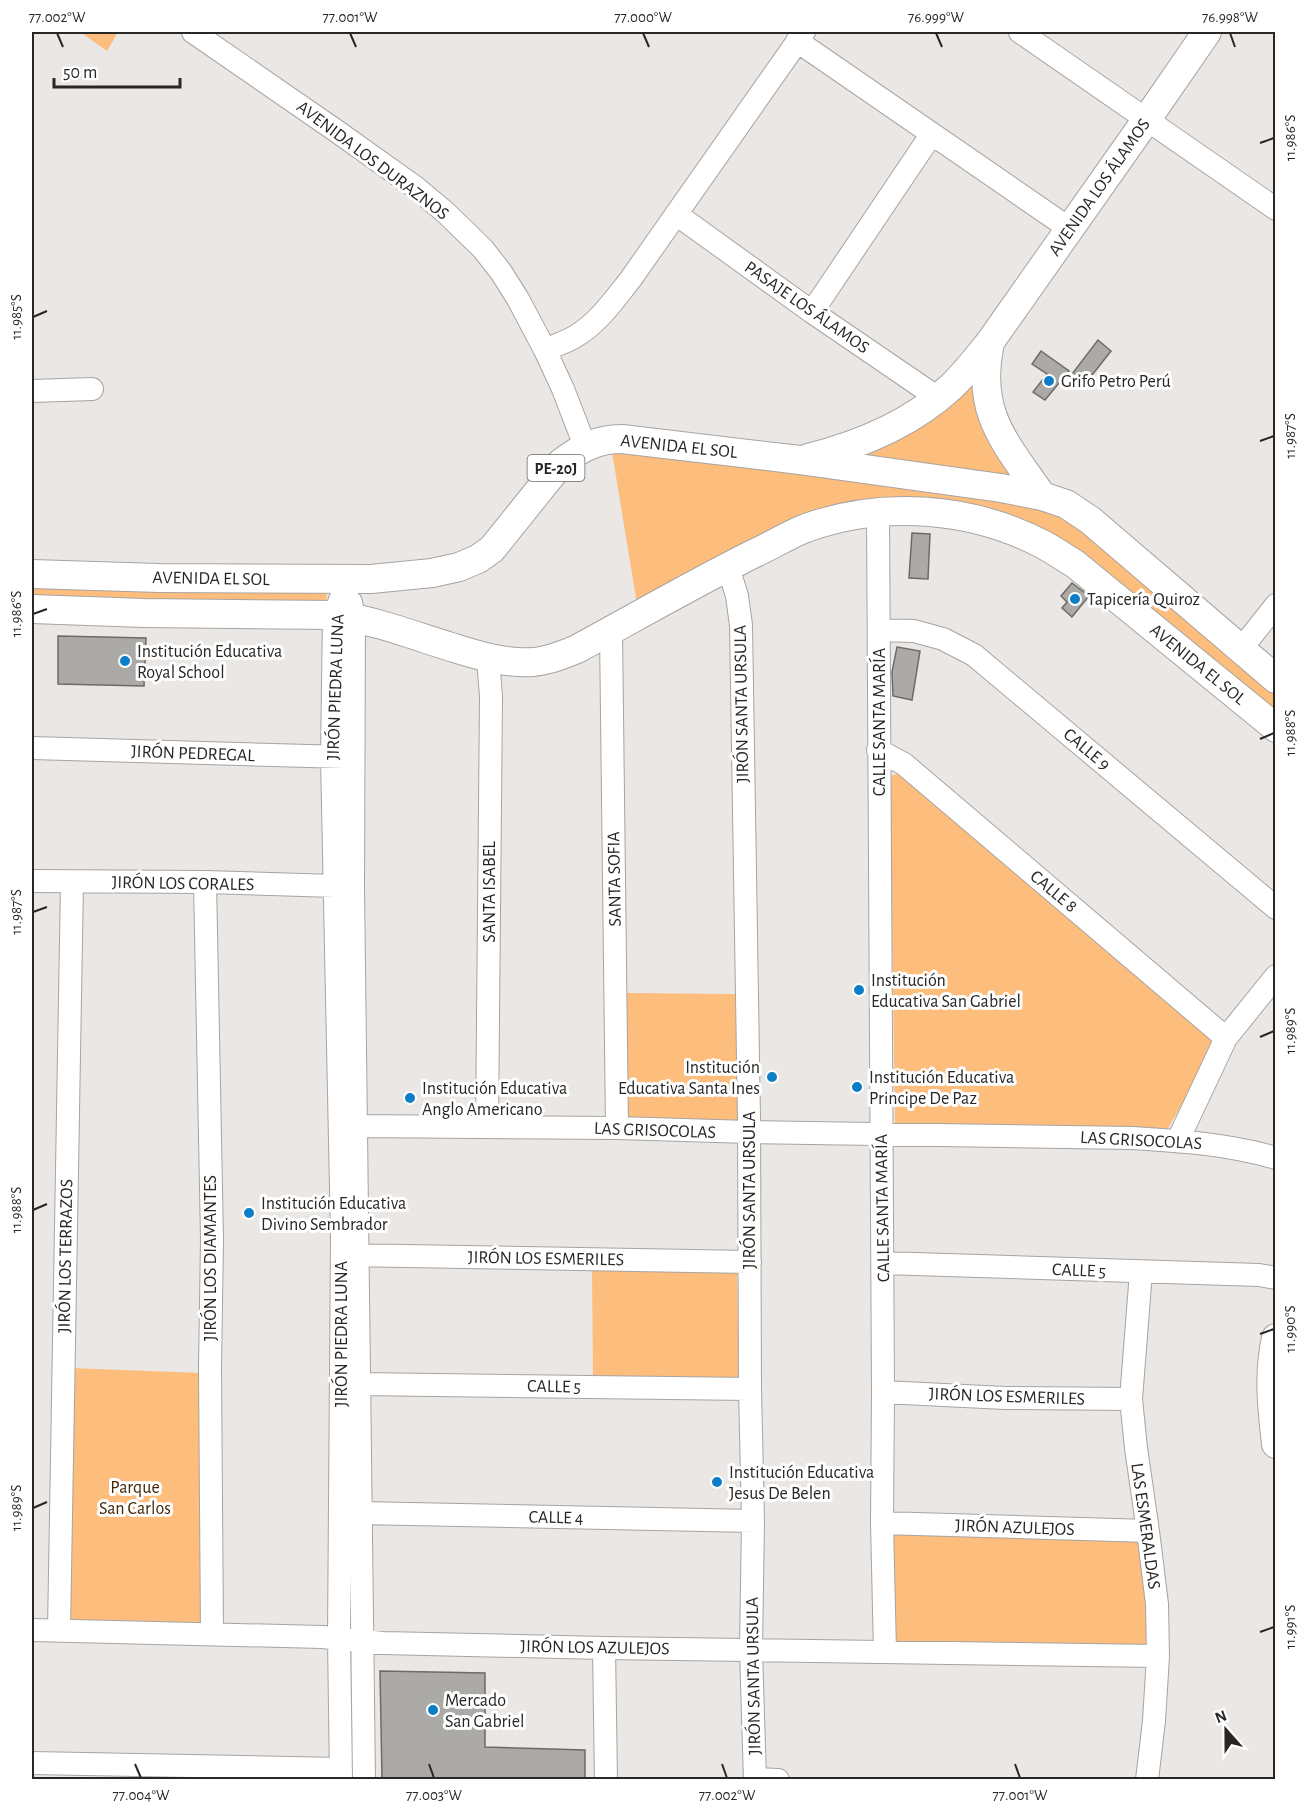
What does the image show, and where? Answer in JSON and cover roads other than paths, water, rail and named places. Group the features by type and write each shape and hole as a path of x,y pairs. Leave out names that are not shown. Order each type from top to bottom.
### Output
{"main road":[{"name":"AVENIDA LOS ÁLAMOS","path":"800,460 885,431 924,409 962,376 990,342 1207,32"},
{"name":"AVENIDA LOS ÁLAMOS","path":"990,342 985,382 988,402 1000,435 1009,451 1042,496"},
{"name":"AVENIDA EL SOL","path":"32,574 348,580 432,573 459,567 478,559 492,549 561,463 585,446 606,439 622,439 800,460 1001,488 1042,496 1066,504 1090,520 1275,679"},
{"name":"AVENIDA EL SOL","path":"32,609 344,617 488,658 533,662 556,658 577,649 728,567 806,529 842,518 878,512 909,511 949,514 982,521 1016,532 1045,545 1075,564 1275,728"},
{"path":"1275,1338 1271,1384 1275,1444"}],"street":[{"name":"AVENIDA LOS DURAZNOS","path":"193,32 415,187 483,249 519,299 563,389 585,446"},
{"path":"1020,32 1275,209"},
{"path":"545,350 577,336 596,321 630,280 800,36 931,135 1070,229"},
{"path":"812,312 931,135"},
{"name":"PASAJE LOS ÁLAMOS","path":"676,214 812,312 938,398"},
{"path":"32,392 92,389"},
{"name":"CALLE SANTA MARÍA","path":"878,512 882,1523 885,1652"},
{"name":"JIRÓN SANTA URSULA","path":"728,567 737,596 741,625 753,1521 751,1650 755,1779"},
{"name":"JIRÓN PIEDRA LUNA","path":"348,580 344,617 343,757 335,886 350,1255 359,1384 364,1779"},
{"path":"1241,649 1275,604"},
{"name":"CALLE 9","path":"880,630 914,631 943,639 974,655 1275,908"},
{"name":"SANTA SOFIA","path":"611,631 617,1128"},
{"name":"SANTA ISABEL","path":"487,1127 491,697 488,658"},
{"name":"JIRÓN PEDREGAL","path":"32,748 343,757"},
{"name":"CALLE 8","path":"878,750 904,764 1226,1038"},
{"name":"JIRÓN PIEDRA LUNA","path":"341,1774 339,1638 350,1255 357,1126 354,887 343,757"},
{"name":"JIRÓN LOS CORALES","path":"32,881 205,882 335,886"},
{"name":"JIRÓN LOS TERRAZOS","path":"59,1630 72,882"},
{"name":"JIRÓN LOS DIAMANTES","path":"205,882 212,1239 210,1369 212,1634"},
{"path":"1178,1140 1226,1038 1275,976"},
{"name":"LAS GRISOCOLAS","path":"357,1126 617,1128 1178,1140 1224,1145 1275,1158"},
{"name":"JIRÓN LOS ESMERILES","path":"350,1255 750,1262"},
{"name":"CALLE 5","path":"882,1263 1259,1275 1275,1278"},
{"name":"LAS ESMERALDAS","path":"1141,1272 1131,1399 1157,1604 1158,1656 1154,1721 1147,1779"},
{"name":"CALLE 5","path":"359,1384 750,1389"},
{"name":"JIRÓN LOS ESMERILES","path":"883,1392 1005,1398 1131,1399"},
{"name":"CALLE 4","path":"360,1513 753,1521"},
{"name":"JIRÓN AZULEJOS","path":"882,1523 1149,1531"},
{"name":"JIRÓN LOS AZULEJOS","path":"32,1630 604,1648 1158,1656"},
{"path":"604,1648 606,1779"},
{"path":"32,1763 341,1774"},
{"path":"755,1779 778,1779"}],"place":[{"name":"Grifo Petro Perú","path":"1049,381"},
{"name":"Tapicería Quiroz","path":"1075,599"},
{"name":"Institución Educativa Royal School","path":"125,661"},
{"name":"Institución Educativa San Gabriel","path":"859,990"},
{"name":"Institución Educativa Santa Ines","path":"772,1077"},
{"name":"Institución Educativa Principe De Paz","path":"857,1087"},
{"name":"Institución Educativa Anglo Americano","path":"410,1098"},
{"name":"Institución Educativa Divino Sembrador","path":"249,1213"},
{"name":"Institución Educativa Jesus De Belen","path":"717,1482"},
{"name":"Mercado San Gabriel","path":"433,1710"}],"park label":[{"name":"Parque San Carlos","path":"135,1497"}]}
